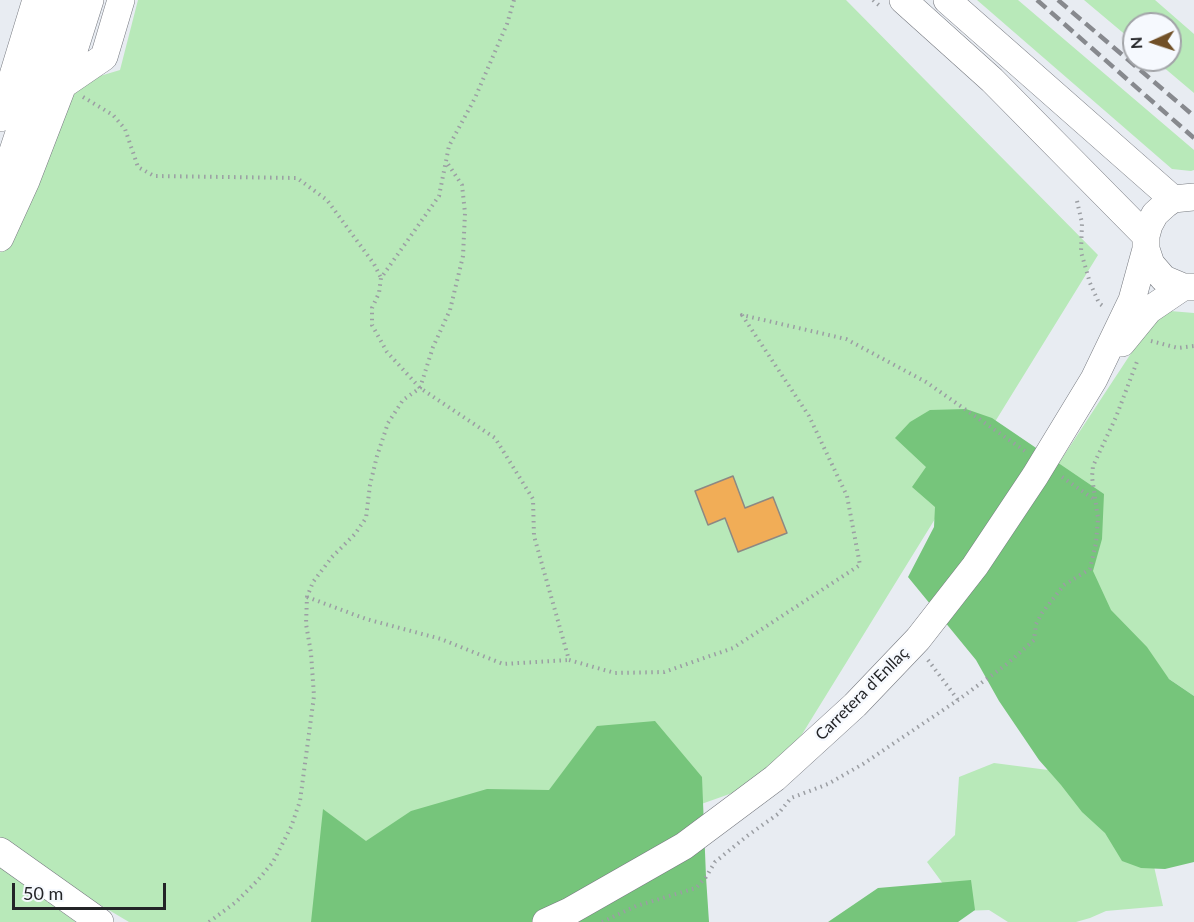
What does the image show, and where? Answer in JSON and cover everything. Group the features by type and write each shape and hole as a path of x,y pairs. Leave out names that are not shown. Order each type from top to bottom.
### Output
{"main road":[{"path":"0,178 12,121 66,0"},
{"path":"0,200 12,121"}],"street":[{"path":"12,121 36,0"},
{"path":"0,238 26,181 63,85 90,0"},
{"path":"63,85 104,57 121,0"},
{"path":"946,0 1183,198"},
{"path":"892,4 992,80 1146,243 1151,264 1164,279 1189,287"},
{"name":"Carretera d'Enllaç","path":"546,922 570,911 684,846 775,778 855,706 913,644 975,566 1035,476 1094,379 1133,330 1132,300 1149,225 1155,214 1183,198"},
{"path":"1133,330 1149,310 1189,287"},
{"path":"0,851 100,922"}],"path":[{"path":"513,0 507,24 475,98 448,146 440,196 381,278 379,293 372,309 372,325 387,352 420,388 495,438 533,499 534,536 568,660"},
{"path":"873,0 892,4"},
{"path":"63,85 113,115 125,129 138,167 154,176 297,178 327,200 374,264 381,278"},
{"path":"208,922 236,902 273,862 291,827 300,801 314,696 306,624 307,597 314,582 332,557 355,534 366,518 370,485 388,423 403,400 420,388 433,347 450,310 463,256 465,213 462,185 446,160"},
{"path":"1073,193 1082,223 1081,252 1090,283 1099,303 1133,330 1155,343 1178,348 1194,346"},
{"path":"307,597 366,619 441,639 503,664 568,660 615,673 664,672 733,648 860,565 847,496 809,416 742,315 846,339 926,382 1028,453"},
{"path":"602,922 636,906 696,888 716,862 778,814 791,798 828,784 863,764 958,700 1007,664 1034,640 1036,624 1048,606 1065,585 1090,569 1096,543 1098,518 1092,477 1093,466 1116,417 1133,330"},
{"path":"1058,474 1096,500"},
{"path":"913,644 927,658 958,700"}],"green space":[{"path":"138,0 846,0 1098,255 775,778 367,922 129,922 28,862 0,840 0,253 17,217 70,85 120,70"},
{"path":"977,0 1018,0 1194,150 1194,170 1172,169"},
{"path":"1084,0 1155,0 1169,12 1122,12 1122,32"},
{"path":"1182,24 1194,34 1194,93 1169,72 1182,72"},
{"path":"1170,311 1194,313 1194,696 1156,670 1109,617 1053,472 1149,326"},
{"path":"966,409 992,418 1104,494 1102,539 1093,571 1111,610 1147,647 1169,679 1194,696 1194,862 1165,869 1141,868 1122,861 1105,833 1082,812 1039,760 999,701 976,660 908,577 934,527 935,507 912,487 926,467 895,438 910,422 930,410"},
{"path":"655,721 702,777 709,922 311,922 323,809 366,841 411,811 487,789 549,790 597,726"},
{"path":"994,763 1048,770 1061,774 1153,862 1163,906 1106,911 1076,922 1008,922 989,910 963,911 927,862 955,835 959,777"},
{"path":"0,867 76,922 0,922"},
{"path":"971,880 975,910 958,922 828,922 878,888"}],"building":[{"path":"733,476 745,508 773,497 787,533 738,552 725,518 708,525 695,491"}],"railway":[{"path":"1037,0 1194,138"},
{"path":"1058,0 1194,116"}]}
